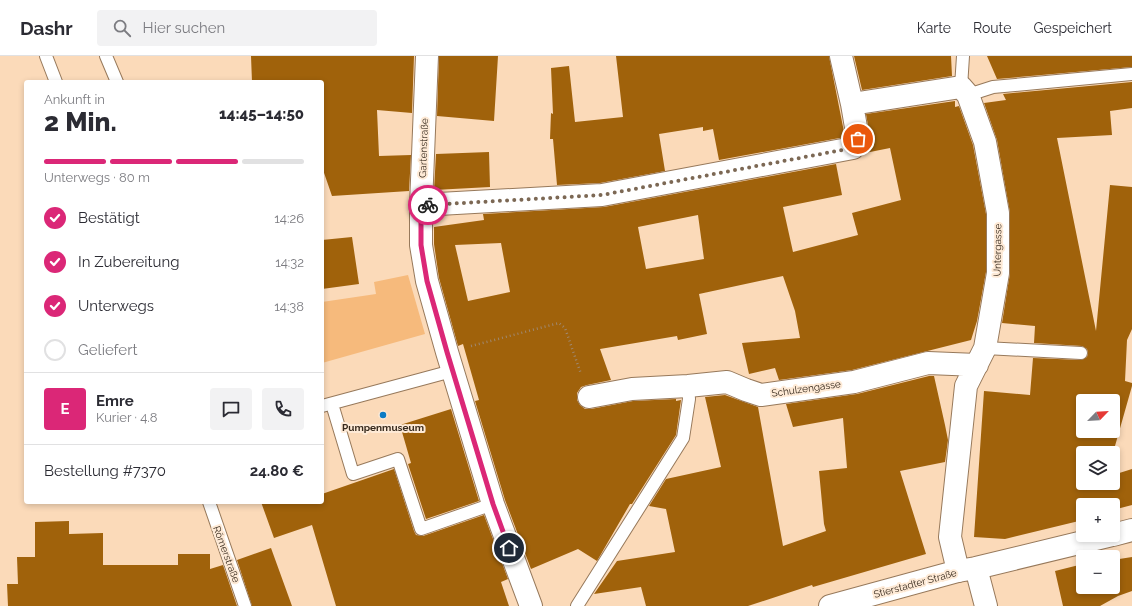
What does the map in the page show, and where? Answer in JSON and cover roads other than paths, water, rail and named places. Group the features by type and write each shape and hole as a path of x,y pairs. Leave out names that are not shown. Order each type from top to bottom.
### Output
{"street":[{"name":"Gartenstraße","path":"427,56 421,205 421,245 427,281 449,362 493,504 531,606"},
{"path":"421,205 602,195 853,148 858,139 841,56"},
{"path":"852,104 964,91"},
{"name":"Untergasse","path":"964,91 985,142 998,213 998,273 981,356 966,386 950,537 967,569"},
{"name":"Schulzengasse","path":"589,397 632,389 727,382 761,395 854,382 928,363 981,356"},
{"name":"Stierstadter Straße","path":"1120,533 1132,530"},
{"name":"Stierstadter Straße","path":"830,606 967,569 1082,542"},
{"path":"967,569 986,606"}],"lane":[{"path":"46,56 55,80"},
{"path":"106,56 116,80"},
{"path":"963,56 964,91 1132,74"},
{"path":"981,356 1081,353"},
{"path":"449,362 327,405 353,474 398,459 421,529 493,504"},
{"path":"577,606 683,438 689,399 688,386"},
{"name":"Römerstraße","path":"210,504 245,606"}],"place":[{"name":"Pumpenmuseum","path":"383,415"}]}
